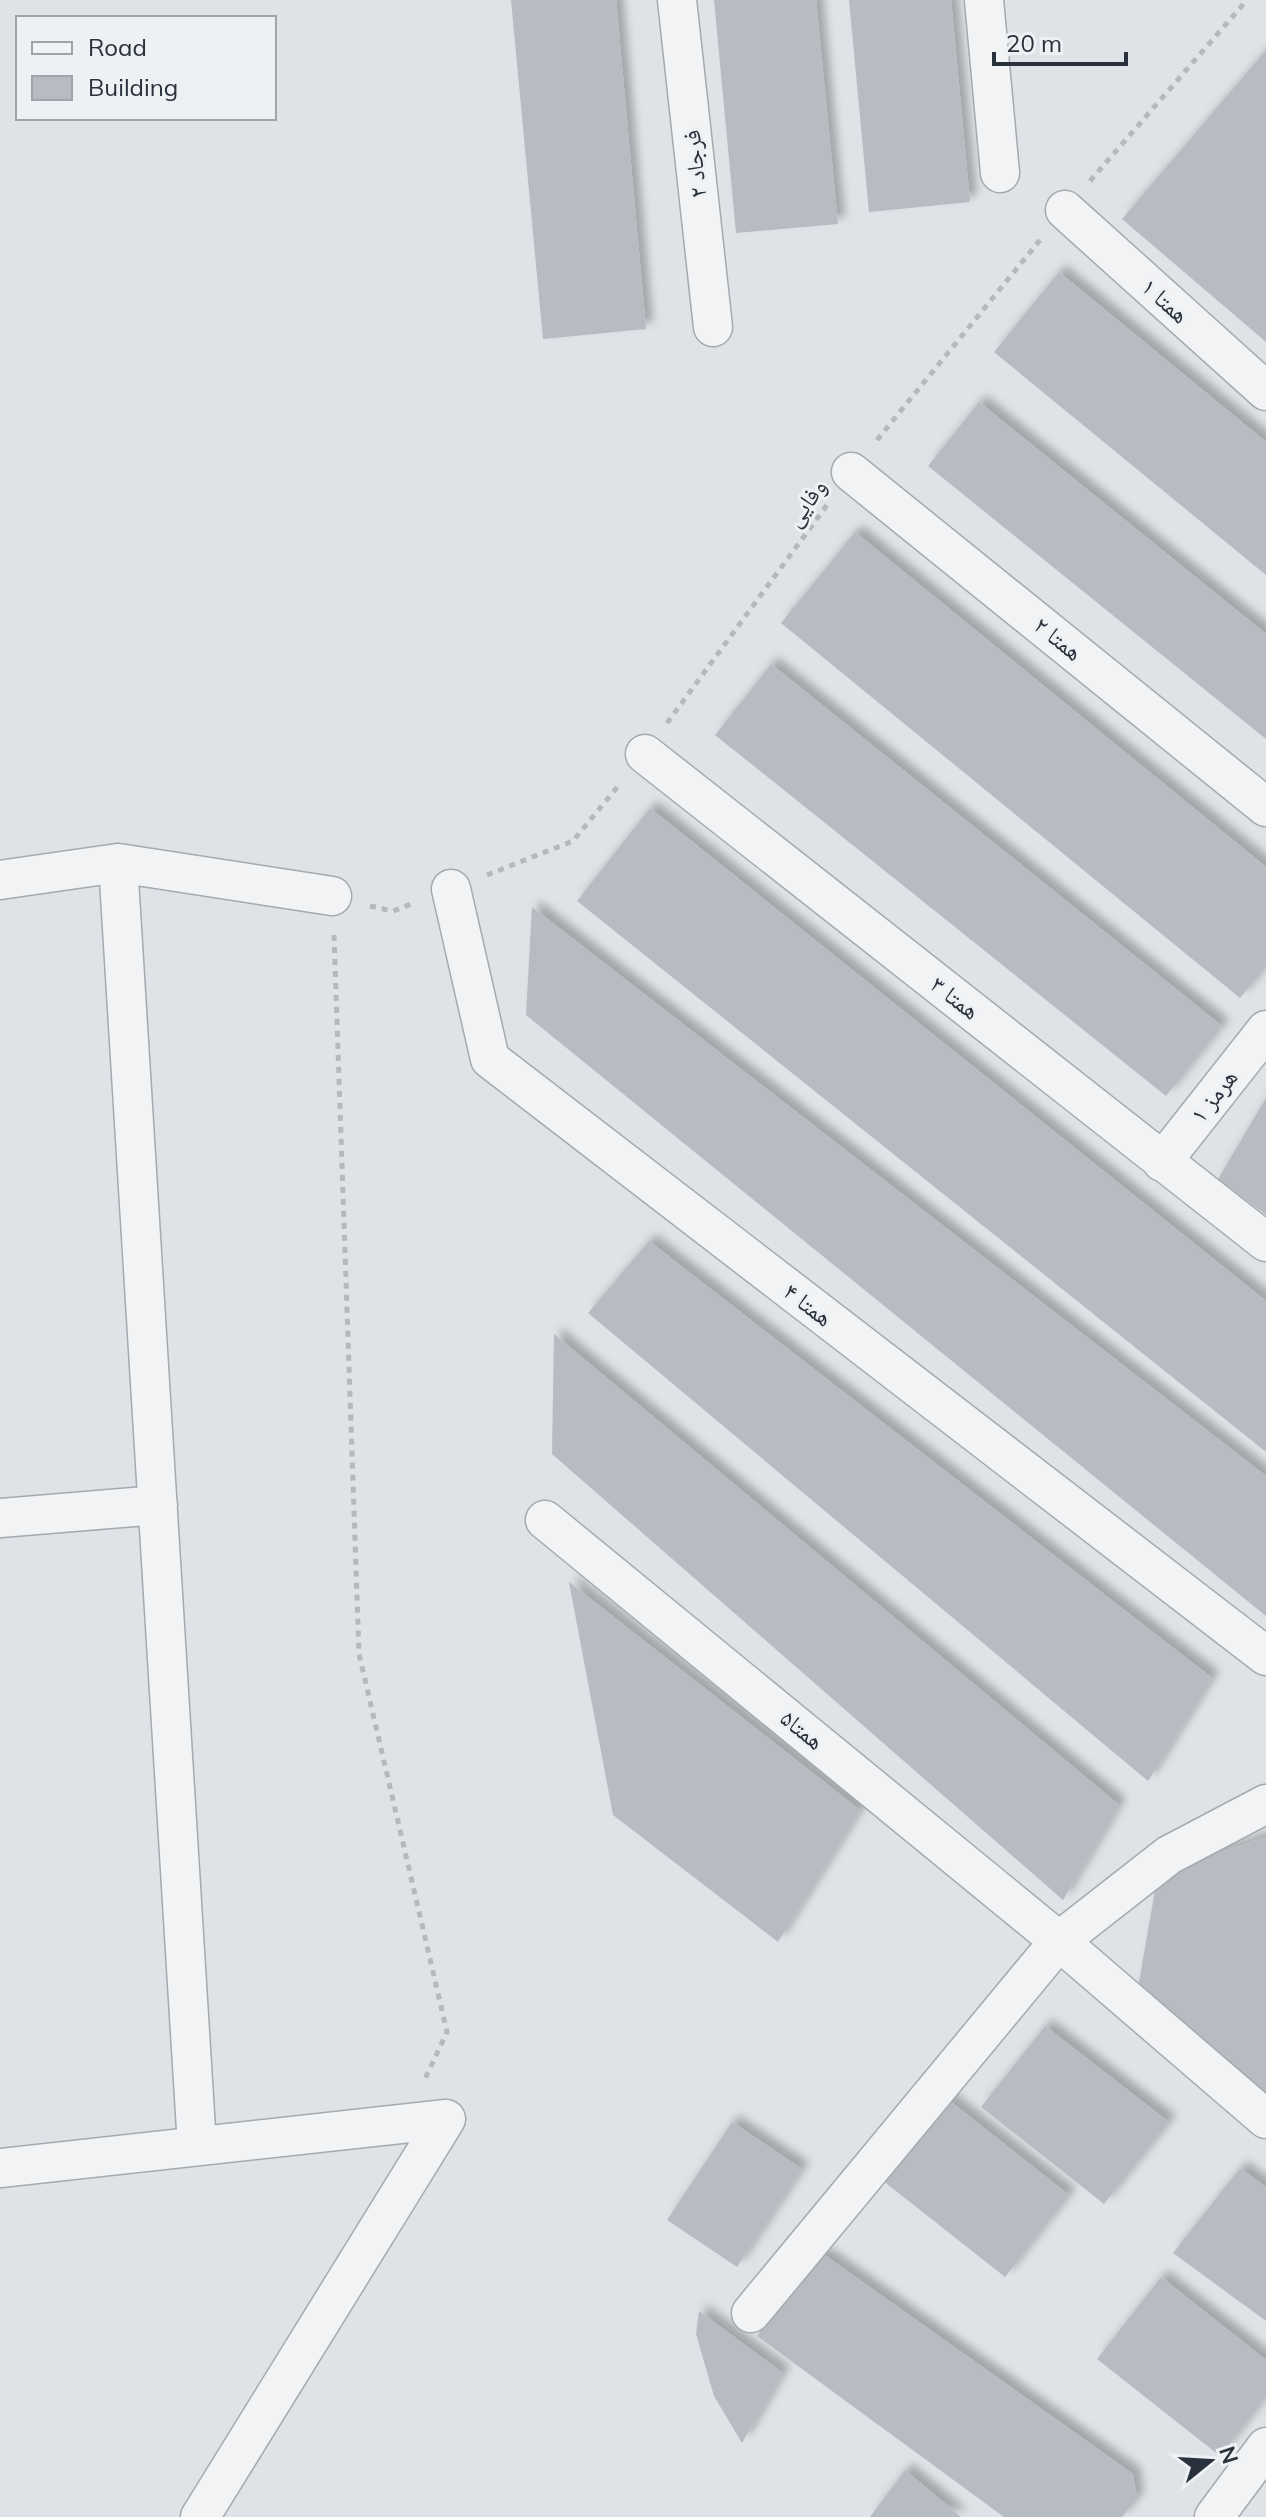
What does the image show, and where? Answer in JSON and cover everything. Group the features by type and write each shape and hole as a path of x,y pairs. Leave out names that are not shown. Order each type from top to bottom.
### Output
{"street":[{"name":"فرجاد ۲","path":"677,0 713,327"},
{"path":"984,0 1000,173"},
{"name":"همتا ۱","path":"1065,210 1266,391"},
{"name":"همتا ۲","path":"851,472 1266,807"},
{"name":"همتا ۳","path":"645,754 1266,1242"},
{"path":"118,863 197,2146"},
{"path":"0,880 118,863 332,896"},
{"name":"همتا ۴","path":"451,889 490,1059 1266,1656"},
{"name":"هرمز ۱","path":"1162,1162 1266,1030"},
{"path":"0,1518 158,1505"},
{"name":"همتا۵","path":"545,1520 1059,1941 1266,2119"},
{"path":"751,2313 1059,1941 1169,1855 1266,1804"},
{"path":"0,2168 446,2119 200,2517"},
{"path":"1214,2517 1266,2447"}],"path":[{"name":"وفایی","path":"332,896 393,911 573,841 645,754 851,472 1065,210 1247,0"},
{"path":"332,896 359,1654 447,2032 403,2123"}],"building":[{"path":"511,0 616,0 646,329 543,339"},
{"path":"714,0 816,0 838,224 736,233"},
{"path":"849,0 951,0 970,202 869,212"},
{"path":"1266,50 1266,342 1122,219"},
{"path":"1059,272 1266,442 1266,575 994,352"},
{"path":"979,402 1266,634 1266,739 928,466"},
{"path":"855,532 1266,867 1266,966 1240,998 781,623"},
{"path":"771,664 1222,1026 1166,1096 715,735"},
{"path":"650,808 1266,1301 1266,1452 577,901"},
{"path":"532,907 1266,1476 1266,1616 526,1015"},
{"path":"1266,1098 1266,1215 1218,1179"},
{"path":"649,1241 1212,1678 1148,1781 588,1313"},
{"path":"554,1334 1119,1805 1063,1900 552,1454"},
{"path":"569,1582 860,1810 778,1942 613,1815"},
{"path":"1266,1837 1266,2096 1135,2005 1158,1873"},
{"path":"1045,2026 1169,2122 1104,2204 981,2107"},
{"path":"946,2098 1069,2195 1005,2277 882,2180"},
{"path":"732,2122 802,2169 737,2267 667,2220"},
{"path":"1240,2168 1266,2187 1266,2321 1173,2253"},
{"path":"811,2254 826,2256 1133,2474 1137,2498 1122,2517 1004,2517 757,2336"},
{"path":"1161,2277 1266,2360 1266,2397 1220,2456 1097,2359"},
{"path":"699,2311 783,2373 742,2443 714,2396 696,2334"},
{"path":"905,2470 961,2517 870,2517"}]}
